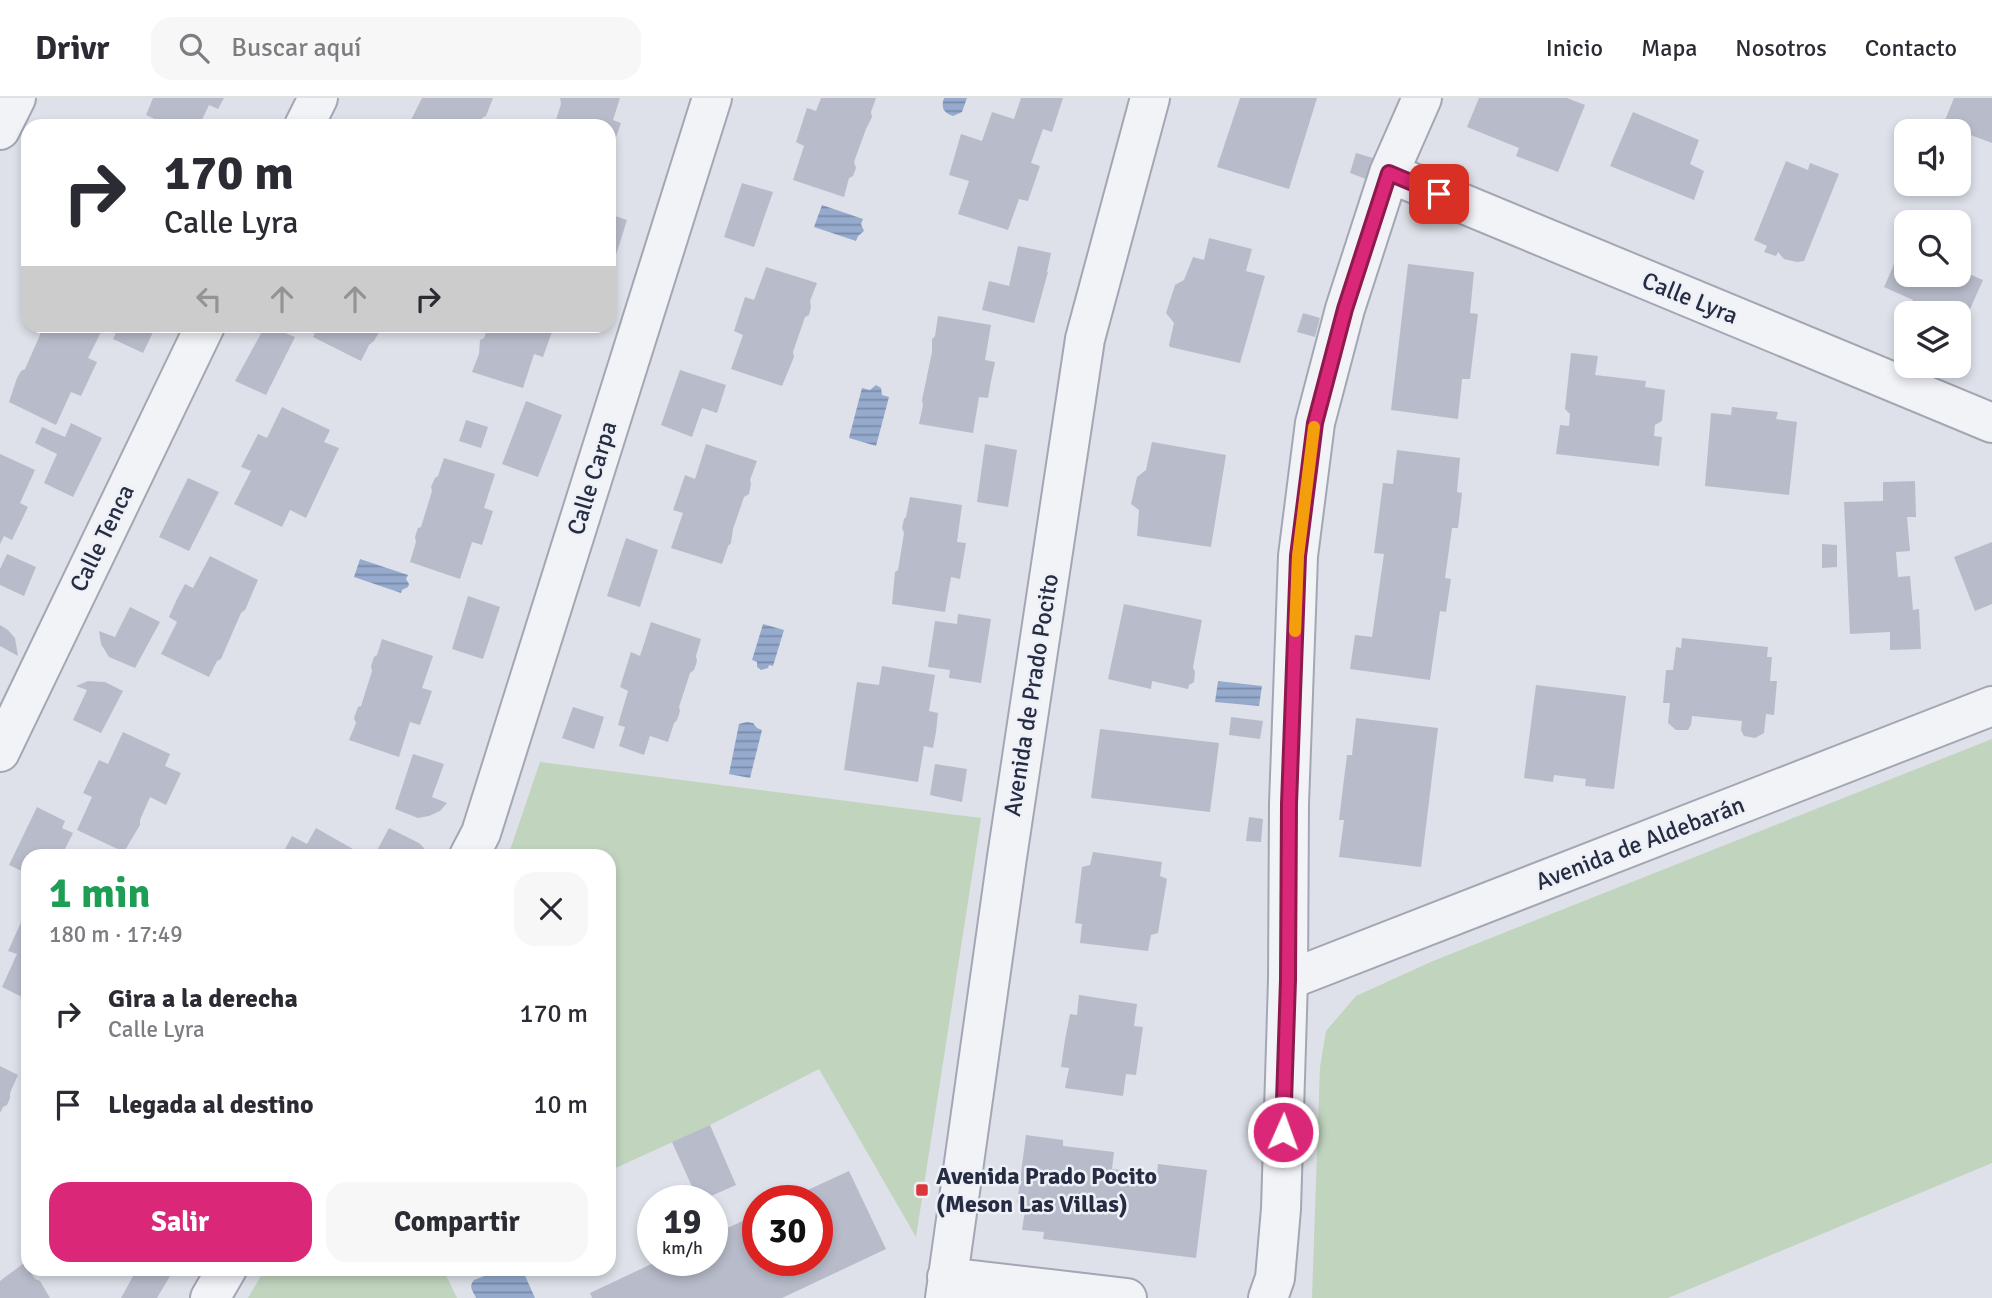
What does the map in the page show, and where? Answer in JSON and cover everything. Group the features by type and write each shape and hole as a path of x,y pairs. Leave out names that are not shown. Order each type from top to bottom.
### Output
{"street":[{"path":"0,130 16,98"},
{"path":"308,119 318,98"},
{"name":"Calle Carpa","path":"473,849 481,833 712,98"},
{"name":"Avenida de Prado Pocito","path":"946,1287 1085,339 1150,98"},
{"path":"1268,1298 1275,1278 1281,1209 1288,980 1289,804 1301,530 1315,423 1345,309 1389,173 1422,98"},
{"name":"Calle Lyra","path":"1389,173 1992,423"},
{"name":"Calle Tenca","path":"0,752 202,333"},
{"name":"Avenida de Aldebarán","path":"1288,980 1992,706"},
{"path":"210,1298 223,1276"},
{"path":"946,1287 1127,1298"}],"green space":[{"path":"1992,739 1992,1163 1668,1298 1312,1298 1320,1067 1326,1031 1356,996 1433,961"},
{"path":"540,762 981,818 916,1237 819,1069 710,1125 616,1168 616,849 510,849"},
{"path":"261,1276 446,1276 457,1298 248,1298"}],"water":[{"path":"944,98 967,98 962,112 953,116 944,109"},
{"path":"822,205 863,219 861,224 864,231 856,241 814,227"},
{"path":"876,385 881,388 882,395 889,397 876,446 849,438 862,388 870,390"},
{"path":"360,559 408,575 408,587 401,593 354,577"},
{"path":"763,624 784,630 773,666 769,665 761,670 757,667 757,662 752,660"},
{"path":"1218,681 1262,686 1259,706 1215,702"},
{"path":"747,722 762,730 750,778 729,774 739,724"},
{"path":"484,1276 525,1276 535,1298 476,1298 471,1287 474,1280"}],"building":[{"path":"153,98 224,98 218,109 209,105 202,119 154,119 146,115"},
{"path":"422,98 493,98 486,116 482,119 412,119"},
{"path":"560,98 620,98 613,119 556,119"},
{"path":"821,98 876,98 872,117 854,162 856,168 853,176 849,178 844,197 793,180 804,146 796,142 807,108 816,111"},
{"path":"1021,98 1063,98 1052,132 1043,129 1031,163 1040,166 1028,201 1019,199 1008,230 958,214 969,181 949,175 961,134 982,141 992,112 1014,119"},
{"path":"1240,98 1317,98 1289,189 1217,167"},
{"path":"1479,98 1567,98 1585,105 1558,172 1516,156 1519,148 1467,127"},
{"path":"1954,98 1992,98 1992,143 1971,135 1971,119 1945,119"},
{"path":"1633,112 1699,140 1690,164 1704,171 1694,200 1610,166"},
{"path":"616,121 621,123 616,138"},
{"path":"1356,153 1373,158 1366,179 1350,173"},
{"path":"1786,161 1808,170 1810,163 1839,174 1804,261 1784,259 1778,252 1776,256 1764,252 1767,246 1754,240"},
{"path":"742,183 773,192 754,247 724,237"},
{"path":"616,216 627,220 616,255"},
{"path":"1209,238 1252,249 1246,271 1265,276 1240,363 1169,345 1174,323 1166,313 1175,285 1184,280 1193,257 1204,260"},
{"path":"1018,246 1051,253 1034,323 982,310 989,281 1009,286"},
{"path":"1408,264 1474,272 1470,313 1478,314 1470,379 1462,379 1458,419 1391,410"},
{"path":"1894,264 1894,287 1971,287 1971,275 1983,280 1971,307 1971,301 1913,301 1884,287"},
{"path":"766,267 817,283 810,301 809,315 805,317 793,352 794,357 782,386 731,369 743,335 734,331 745,297 754,300"},
{"path":"1303,313 1320,318 1315,337 1297,332"},
{"path":"938,316 991,325 985,360 995,362 988,398 979,397 973,433 919,424"},
{"path":"100,333 88,358 97,362 81,396 71,392 56,425 9,402 17,378 25,369 40,335"},
{"path":"116,333 153,333 143,353 113,339"},
{"path":"261,333 286,333 295,337 266,395 235,381"},
{"path":"315,333 378,333 361,361 313,337"},
{"path":"486,333 552,333 543,357 534,354 523,388 472,372 479,354 480,340"},
{"path":"1571,353 1598,356 1595,375 1646,381 1645,387 1665,390 1662,421 1655,425 1654,436 1662,437 1659,466 1556,454 1560,425 1569,426 1570,414 1565,409"},
{"path":"680,370 726,385 717,413 702,408 692,437 661,425"},
{"path":"526,401 562,415 538,477 502,464"},
{"path":"282,407 330,430 324,442 339,448 306,518 290,510 282,527 234,504 251,471 241,467 258,434 267,438"},
{"path":"1732,407 1778,412 1776,419 1797,422 1789,495 1705,486 1711,413 1731,415"},
{"path":"466,420 488,427 481,448 459,441"},
{"path":"71,423 102,438 73,497 44,483 57,454 35,443 42,427 65,437"},
{"path":"1152,442 1226,455 1211,547 1137,536 1139,510 1131,504 1137,477 1146,470"},
{"path":"706,444 757,461 750,480 749,494 744,497 722,564 671,548 683,513 673,510 685,475 695,479"},
{"path":"985,444 1017,450 1008,507 977,502"},
{"path":"1397,450 1460,458 1457,492 1462,493 1458,528 1452,528 1445,578 1451,579 1446,612 1440,611 1430,680 1350,669 1355,635 1372,637 1384,554 1374,553 1383,483 1393,484"},
{"path":"0,454 35,470 20,503 28,507 12,540 4,536 0,544"},
{"path":"444,458 495,474 484,508 493,511 482,545 472,542 460,579 410,562 431,487"},
{"path":"188,478 219,492 189,551 159,537"},
{"path":"1915,481 1916,517 1907,517 1910,551 1896,552 1898,577 1910,576 1913,610 1919,609 1921,649 1890,650 1890,632 1850,634 1844,502 1883,501 1883,482"},
{"path":"910,497 962,505 957,542 966,543 960,579 951,577 945,612 892,604 895,572 898,570 904,533 902,528"},
{"path":"626,538 658,550 640,607 607,596"},
{"path":"1992,542 1992,604 1975,611 1954,557"},
{"path":"1822,544 1837,545 1837,567 1822,568"},
{"path":"7,554 36,567 24,596 0,585 0,569"},
{"path":"210,556 258,580 221,659 217,661 209,677 161,654 177,622 169,617 176,601 185,584 193,588"},
{"path":"468,596 500,607 483,659 452,649"},
{"path":"1124,604 1202,620 1193,667 1194,682 1188,689 1152,681 1151,689 1108,679"},
{"path":"130,607 160,622 135,668 109,657 101,644 99,631 115,637"},
{"path":"958,614 991,619 981,683 949,678 950,670 928,667 935,621 957,624"},
{"path":"651,622 701,639 697,661 690,673 668,742 650,736 644,755 619,746 625,727 618,725 628,691 620,687 631,652 640,656"},
{"path":"0,625 15,638 18,656 0,646"},
{"path":"1682,638 1768,647 1767,657 1772,657 1770,681 1777,681 1774,715 1766,714 1764,733 1755,738 1744,736 1741,730 1742,721 1692,716 1688,730 1676,730 1668,723 1670,703 1663,703 1666,670 1673,670 1676,647 1681,648"},
{"path":"382,639 433,656 422,688 432,691 420,725 410,722 399,757 349,740"},
{"path":"882,666 935,675 929,711 938,713 936,732 933,748 924,746 918,782 844,770 857,682 879,685"},
{"path":"88,681 105,682 123,691 101,733 73,720 87,690 76,686"},
{"path":"1536,685 1626,696 1614,789 1585,786 1586,779 1554,775 1553,782 1524,778"},
{"path":"573,707 604,717 594,749 562,738"},
{"path":"1231,717 1263,721 1260,739 1229,735"},
{"path":"1356,718 1438,728 1421,867 1339,857 1344,820 1339,820 1343,787 1347,755 1352,755"},
{"path":"1100,729 1219,743 1210,812 1091,798"},
{"path":"123,732 170,754 165,766 181,773 166,805 150,797 140,825 126,849 118,849 77,830 92,797 83,793 99,760 108,764"},
{"path":"413,754 444,764 432,797 447,803 440,811 418,818 395,809"},
{"path":"935,764 967,769 962,802 930,795"},
{"path":"37,807 65,821 62,828 73,833 65,849 21,849 21,871 9,865"},
{"path":"1249,817 1263,819 1261,842 1246,841"},
{"path":"316,828 353,849 285,849 292,836 307,844"},
{"path":"389,828 419,843 424,849 378,849"},
{"path":"1093,852 1162,862 1160,876 1167,879 1158,933 1151,935 1148,951 1080,943 1082,924 1075,923 1082,867 1090,865"},
{"path":"21,922 21,996 2,987 17,954 8,951"},
{"path":"1079,995 1137,1004 1134,1026 1143,1027 1136,1075 1126,1074 1123,1096 1065,1088 1069,1068 1061,1067 1065,1040 1070,1014 1077,1015"},
{"path":"0,1066 18,1075 7,1105 0,1113"},
{"path":"710,1125 736,1185 728,1189 728,1185 691,1185 672,1142"},
{"path":"1026,1135 1063,1140 1063,1146 1114,1152 1112,1169 1157,1175 1158,1164 1207,1170 1196,1258 1043,1239 1044,1232 1022,1230 1026,1204 1017,1203"},
{"path":"849,1171 886,1249 833,1274 833,1185 819,1185"},
{"path":"742,1221 742,1276 829,1276 782,1298 592,1298 590,1293 637,1271 637,1276 728,1276 728,1228"},
{"path":"21,1265 21,1276 33,1276 40,1281 50,1298 0,1298 0,1281"},
{"path":"133,1276 170,1276 157,1298 121,1298"}],"slow traffic":[{"path":"1295,631 1298,556 1314,427"}],"place":[{"name":"Avenida Prado Pocito (Meson Las Villas)","path":"922,1190"}],"route":[{"path":"1283,1132 1288,980 1289,804 1298,556 1315,423 1345,309 1389,173 1439,194"}]}
